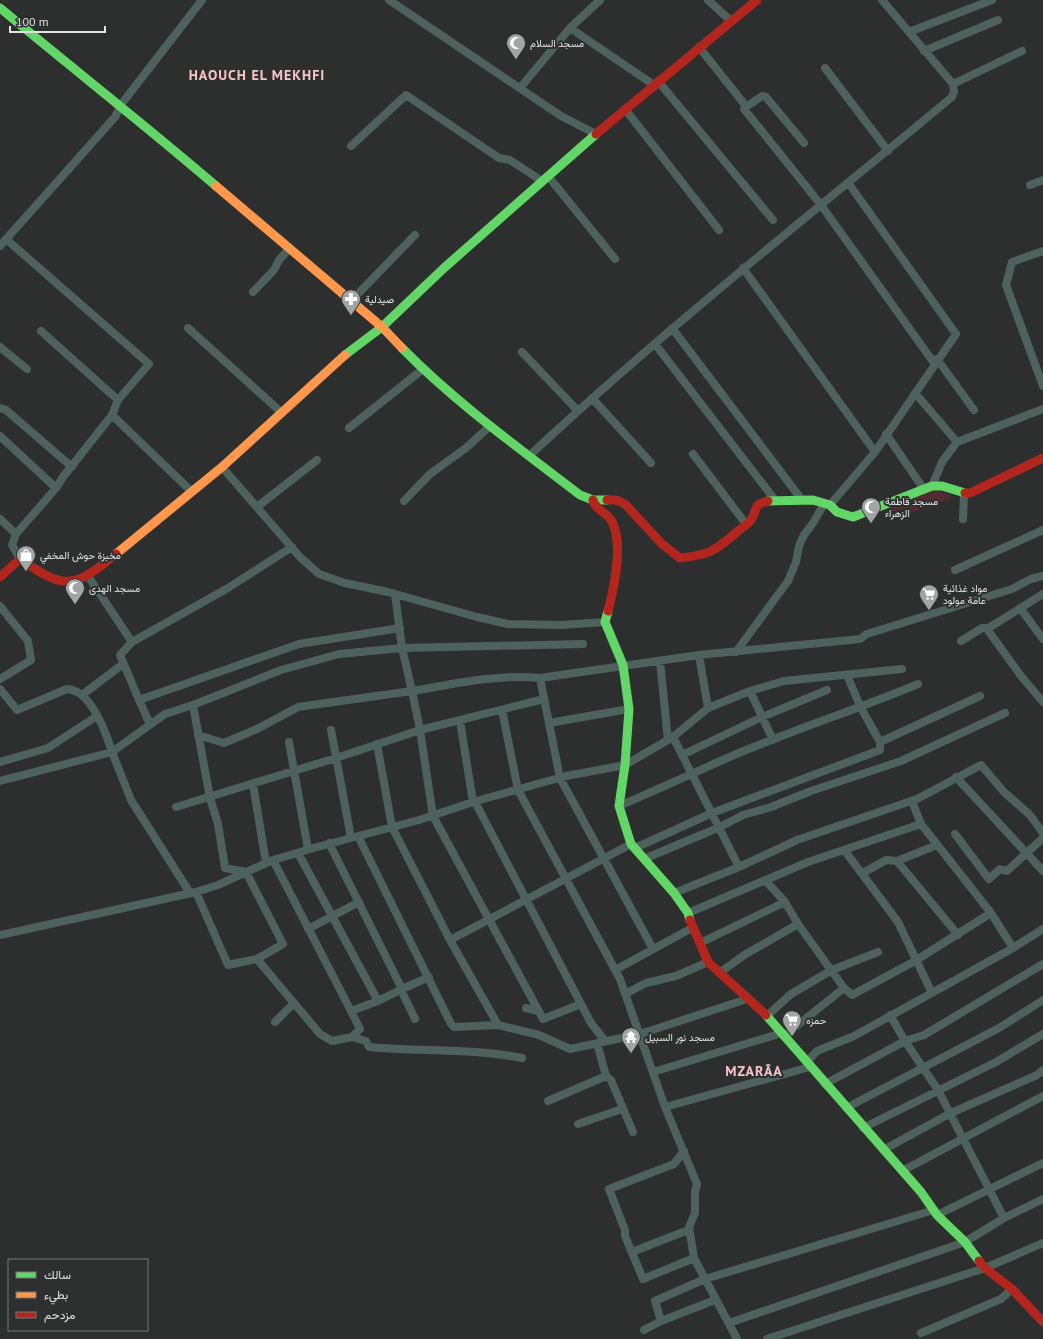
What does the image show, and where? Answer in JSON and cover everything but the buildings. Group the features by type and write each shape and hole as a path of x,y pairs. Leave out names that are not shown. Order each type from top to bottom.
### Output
{"street":[{"path":"0,246 115,117 120,107 202,0"},
{"path":"389,0 561,116 596,134"},
{"path":"520,88 570,28 600,0"},
{"path":"708,0 731,21"},
{"path":"6,239 149,364 118,400 112,415 56,488 16,534 12,545 20,559 43,574 65,582 80,582 222,467 335,363 382,327 444,268 624,109 757,0"},
{"path":"529,456 672,328 952,97 954,92 953,84 882,0"},
{"path":"909,32 992,0"},
{"path":"0,8 107,97 132,114 382,327 423,369 490,426 580,495 593,500 609,498 618,499 625,504 662,544 680,558 702,556 718,549 752,519 755,507 760,503 775,500 813,500 827,505 837,512 853,517 928,487 940,485 964,493 970,493 1043,458"},
{"path":"924,51 998,20"},
{"path":"570,28 656,83 773,220"},
{"path":"699,47 747,106"},
{"path":"953,84 1022,50"},
{"path":"825,68 888,151"},
{"path":"351,146 406,95 499,158 510,160 545,179 615,259"},
{"path":"804,143 766,97 762,96 747,106 744,110 821,205 974,410"},
{"path":"624,109 719,230"},
{"path":"1030,185 1043,180"},
{"path":"736,652 788,581 796,562 798,546 804,535 827,505 875,452 956,332 848,184"},
{"path":"351,301 415,235"},
{"path":"253,292 274,270 279,260 289,249"},
{"path":"1043,251 1012,262 1006,285 1043,386"},
{"path":"743,268 875,452"},
{"path":"188,328 282,413"},
{"path":"672,328 802,500"},
{"path":"41,331 118,400"},
{"path":"655,344 775,500"},
{"path":"0,347 27,369"},
{"path":"522,352 578,411"},
{"path":"349,428 423,369"},
{"path":"915,393 957,442"},
{"path":"592,398 650,463"},
{"path":"0,408 6,410 72,467"},
{"path":"928,487 942,462 957,442 1043,409"},
{"path":"112,415 191,491"},
{"path":"404,501 430,474 466,448 490,426"},
{"path":"886,434 928,487"},
{"path":"0,436 56,488"},
{"path":"693,454 746,524"},
{"path":"257,507 317,460"},
{"path":"222,467 292,547 319,574 345,583 395,594 508,624 561,625 605,622"},
{"path":"963,519 964,493"},
{"path":"593,500 594,505 611,519 615,530 617,552 616,582 605,622 623,665 629,709 625,765 618,806 633,846 674,893 688,913 692,928 708,962 767,1016 921,1192 936,1213 964,1242 985,1268 1012,1289 1043,1322"},
{"path":"0,519 16,534"},
{"path":"955,570 1043,530"},
{"path":"150,724 120,654 132,642 228,588 292,547"},
{"path":"0,577 20,559"},
{"path":"88,576 132,642"},
{"path":"198,736 224,743 259,728 298,707 412,691 477,679 521,677 540,678 699,655 860,639 867,634 1012,589 1031,579 1043,576"},
{"path":"395,594 402,648 420,730 432,816 542,1019 581,1004"},
{"path":"961,641 982,628 988,628 1043,594"},
{"path":"0,606 28,641 31,660 0,679"},
{"path":"1020,608 1043,639"},
{"path":"139,700 299,644 400,628"},
{"path":"988,628 1021,676 1043,702"},
{"path":"0,781 112,752 165,714 281,670 339,654 402,648 583,644"},
{"path":"699,655 708,708"},
{"path":"660,661 670,738 682,755 693,775 739,867"},
{"path":"82,695 123,664"},
{"path":"0,935 193,893 218,885 270,862 308,849 432,816 474,802 560,778 625,765 670,738 708,708 750,691 784,681 902,669"},
{"path":"450,940 528,900 604,857 712,813 880,750 880,742 861,708 847,675"},
{"path":"540,678 560,778 653,949"},
{"path":"618,806 693,775 725,759 861,708 918,684"},
{"path":"0,689 17,710 67,689 82,695 101,720 131,800 193,893 228,965 256,959 283,944 246,872"},
{"path":"682,755 762,717 827,690"},
{"path":"750,691 773,740"},
{"path":"880,742 980,696"},
{"path":"176,807 210,798 420,730 544,699"},
{"path":"192,705 210,798 218,824 225,868 246,872"},
{"path":"549,723 629,709"},
{"path":"502,710 518,790 615,970 640,1034 665,1107 697,1184 695,1192 695,1213 688,1227 694,1258 737,1339"},
{"path":"644,859 720,827 743,815 771,807 811,791 901,761 1004,713"},
{"path":"0,762 20,758 48,748 97,716"},
{"path":"460,721 474,802 528,900 601,1042 606,1076 611,1080 633,1132"},
{"path":"331,730 336,758 355,837 429,977 451,1024 454,1027 498,1026 539,1035 570,1049 640,1034 747,999"},
{"path":"289,742 308,849"},
{"path":"377,744 392,827 450,940 498,1026"},
{"path":"674,893 739,867 797,840 912,801 981,765 1004,792 1030,814 1043,833"},
{"path":"956,777 1043,871"},
{"path":"253,784 270,862 308,929 360,1029 352,1037"},
{"path":"912,801 921,824 991,913 1013,948"},
{"path":"688,913 808,862 845,851 921,824"},
{"path":"955,834 989,879 1000,870 1007,871 1043,838"},
{"path":"329,843 415,1019"},
{"path":"862,874 886,860 897,861 937,845"},
{"path":"845,851 898,922 932,993"},
{"path":"298,853 378,1001"},
{"path":"897,861 958,935"},
{"path":"765,880 785,902 798,924 832,970 842,990 852,995 916,961 991,913"},
{"path":"308,929 359,902"},
{"path":"700,943 785,902"},
{"path":"719,973 746,954 798,924"},
{"path":"615,970 692,928"},
{"path":"665,1107 809,1064 817,1051 854,1036 1013,948 1043,929"},
{"path":"767,1016 791,994 832,970 878,952"},
{"path":"256,959 320,1034 332,1041 352,1037 366,1041 368,1048 491,1052 522,1058"},
{"path":"625,994 646,983 676,976 708,962"},
{"path":"825,1084 905,1041 924,1035 1043,964"},
{"path":"351,1011 378,1001 429,977"},
{"path":"653,1072 783,1034 842,990"},
{"path":"846,1108 999,1028 1043,1000"},
{"path":"275,1022 294,1003"},
{"path":"526,1008 538,1011"},
{"path":"890,1015 905,1041 924,1067 951,1113 989,1192 1004,1218"},
{"path":"864,1128 996,1062 1043,1034"},
{"path":"883,1150 951,1113 1037,1076 1043,1070"},
{"path":"548,1101 606,1076"},
{"path":"902,1171 1043,1096"},
{"path":"578,1124 622,1109"},
{"path":"684,1151 674,1164 609,1189 625,1230 625,1236 643,1279 694,1258"},
{"path":"661,1322 655,1301 705,1279 936,1213 989,1192 1043,1163"},
{"path":"729,1322 964,1242 1004,1218 1043,1199"},
{"path":"632,1252 683,1232 688,1232"},
{"path":"768,1339 985,1268 1043,1243"},
{"path":"921,1333 1001,1299 1012,1289"},
{"path":"644,1330 716,1300"}],"shaded area":[{"path":"936,490 950,495 950,499 904,515 901,510 892,513 889,506"}],"traffic: fast":[{"path":"0,8 216,186"},
{"path":"345,355 382,327 444,268 596,134"},
{"path":"402,348 444,388 580,495 593,500 607,500"},
{"path":"768,501 813,500 830,505 837,512 853,517 932,486 942,486 965,493"},
{"path":"608,611 605,622 623,665 629,709 625,765 619,806 631,844 674,893 688,913 690,920"},
{"path":"766,1015 921,1192 937,1215 965,1242 979,1261"}],"traffic: slow":[{"path":"216,186 382,327 402,348"},
{"path":"116,554 222,467 345,355"}],"traffic: jam":[{"path":"596,134 757,0"},
{"path":"965,493 970,493 1043,458"},
{"path":"593,500 598,509 611,520 615,529 617,540 617,565 608,611"},
{"path":"607,500 616,500 625,504 662,544 680,558 698,555 717,548 750,522 759,504 768,501"},
{"path":"0,577 20,559 48,576 60,580 70,581 90,574 116,554"},
{"path":"690,920 708,962 766,1015"},
{"path":"979,1261 985,1268 1012,1289 1043,1322"}],"place":[{"name":"مسجد السلام","path":"516,60"},
{"name":"صيدلية","path":"351,316"},
{"name":"مسجد فاطمة الزهراء","path":"871,524"},
{"name":"مخبزة حوش المخفي","path":"26,572"},
{"name":"مسجد الهدى","path":"75,605"},
{"name":"مواد غذائية عامة مولود","path":"929,611"},
{"name":"حمزه","path":"792,1037"},
{"name":"مسجد نور السبيل","path":"631,1054"}],"district":[{"name":"HAOUCH EL MEKHFI","path":"257,75"},
{"name":"MZARÂA","path":"754,1071"}]}
